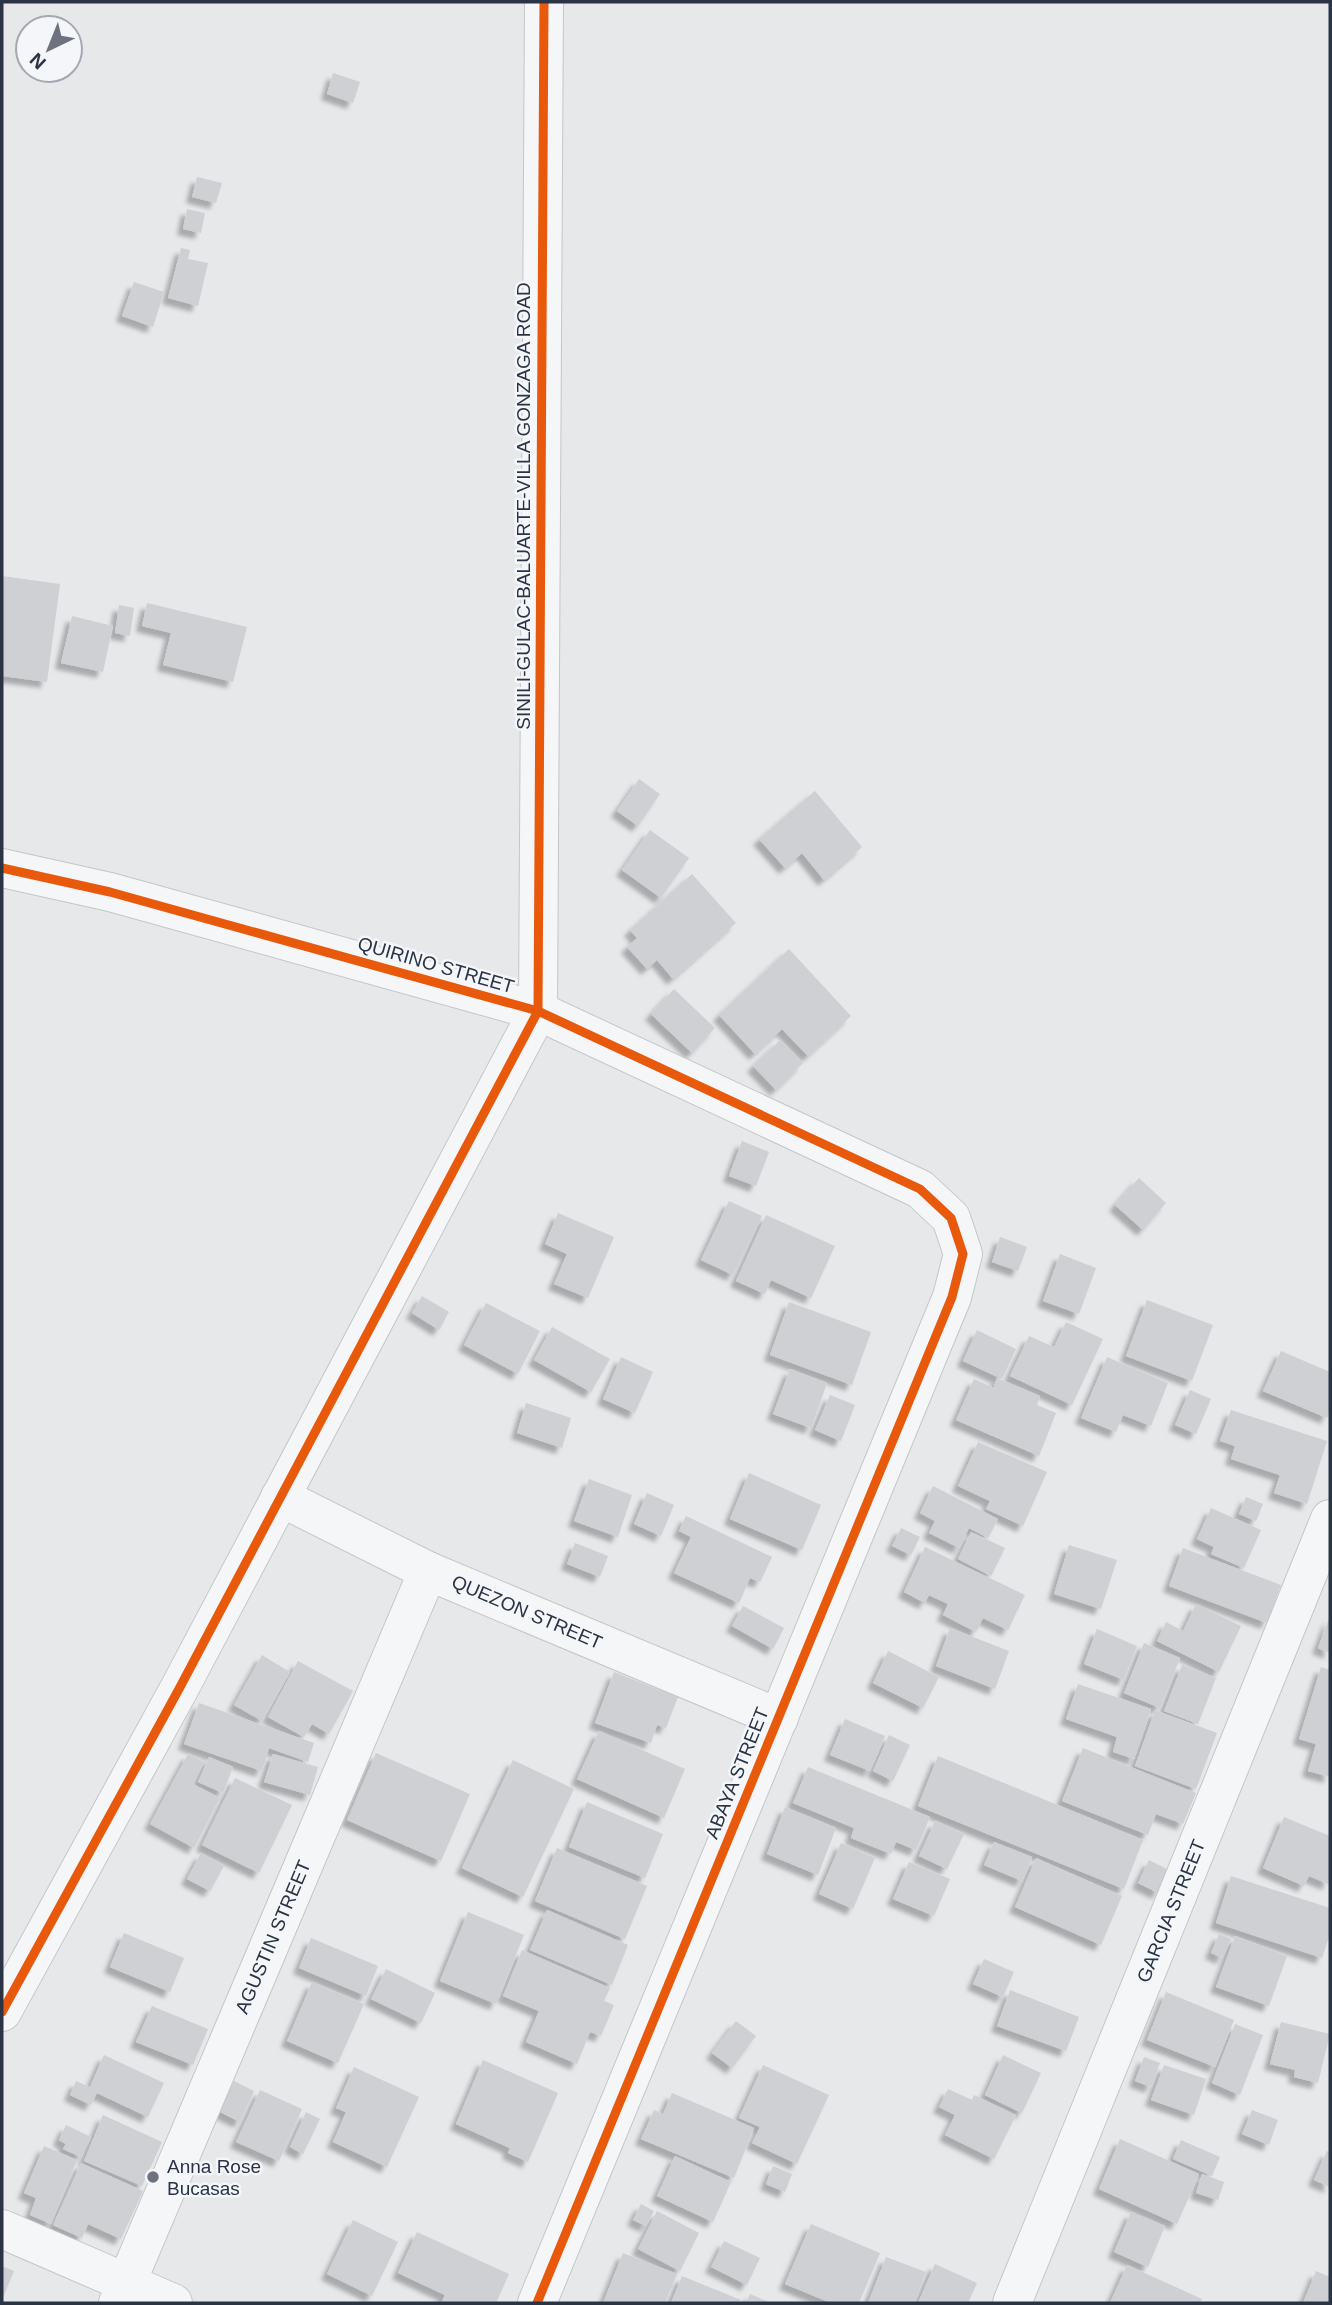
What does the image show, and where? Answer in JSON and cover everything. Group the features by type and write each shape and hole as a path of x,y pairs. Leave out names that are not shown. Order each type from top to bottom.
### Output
{"street":[{"name":"SINILI-GULAC-BALUARTE-VILLA GONZAGA ROAD","path":"538,1011 544,2"},
{"name":"QUIRINO STREET","path":"2,868 110,892 538,1011 920,1189 951,1218 963,1254"},
{"path":"2,2012 179,1689 538,1011"},
{"name":"ABAYA STREET","path":"537,2303 952,1297 963,1254"},
{"name":"QUEZON STREET","path":"280,1497 428,1571 779,1718"},
{"name":"GARCIA STREET","path":"1012,2303 1330,1519"},
{"name":"AGUSTIN STREET","path":"122,2293 428,1571"},
{"path":"2,2229 122,2293 173,2303"}],"building":[{"path":"333,73 360,82 353,103 327,94"},
{"path":"197,177 222,183 216,203 192,197"},
{"path":"187,209 205,213 201,233 183,229"},
{"path":"181,248 190,250 188,259 208,263 198,306 168,298"},
{"path":"134,282 164,292 153,327 122,316"},
{"path":"2,576 60,584 47,682 2,676"},
{"path":"147,603 247,627 233,682 163,665 171,633 142,626"},
{"path":"119,605 134,608 130,636 115,633"},
{"path":"72,616 113,626 103,672 61,663"},
{"path":"639,779 660,794 638,826 617,811"},
{"path":"815,791 862,847 824,880 802,853 785,868 759,839"},
{"path":"650,830 689,858 661,898 622,870"},
{"path":"692,874 736,923 673,979 657,960 647,969 627,947 637,938 630,930"},
{"path":"789,949 851,1016 808,1056 782,1029 755,1054 719,1015"},
{"path":"674,989 715,1028 692,1053 651,1014"},
{"path":"780,1040 803,1063 776,1090 753,1066"},
{"path":"742,1141 769,1152 756,1186 729,1176"},
{"path":"1139,1178 1166,1203 1143,1230 1115,1205"},
{"path":"729,1201 762,1216 733,1275 701,1260"},
{"path":"558,1213 614,1237 588,1298 554,1284 567,1254 545,1244"},
{"path":"766,1215 835,1246 811,1298 771,1280 765,1294 736,1281"},
{"path":"1000,1237 1027,1247 1018,1271 992,1262"},
{"path":"1060,1254 1096,1268 1079,1314 1043,1301"},
{"path":"422,1296 449,1312 439,1330 412,1313"},
{"path":"1147,1300 1213,1325 1192,1381 1126,1356"},
{"path":"789,1302 871,1332 852,1385 770,1355"},
{"path":"486,1303 540,1331 518,1374 464,1345"},
{"path":"1066,1322 1103,1339 1072,1405 1010,1376 1029,1336 1054,1347"},
{"path":"552,1327 610,1359 591,1392 534,1360"},
{"path":"977,1330 1016,1349 1002,1379 963,1361"},
{"path":"1281,1351 1330,1372 1330,1410 1327,1418 1263,1391"},
{"path":"621,1357 653,1372 635,1413 603,1399"},
{"path":"1107,1357 1168,1383 1151,1426 1123,1415 1116,1432 1081,1418"},
{"path":"790,1369 827,1383 811,1428 773,1414"},
{"path":"997,1378 1040,1396 1037,1405 1056,1413 1039,1456 956,1420 974,1379 994,1388"},
{"path":"1190,1390 1211,1399 1196,1434 1175,1425"},
{"path":"830,1395 855,1405 841,1441 815,1430"},
{"path":"526,1403 571,1418 562,1448 517,1433"},
{"path":"1231,1410 1327,1441 1307,1504 1274,1493 1280,1475 1231,1459 1235,1446 1220,1441"},
{"path":"978,1442 1047,1472 1023,1526 986,1509 990,1501 958,1486"},
{"path":"749,1473 821,1505 802,1550 730,1519"},
{"path":"589,1479 632,1495 618,1537 574,1521"},
{"path":"933,1486 998,1519 988,1538 969,1528 959,1548 929,1533 935,1521 920,1513"},
{"path":"647,1493 674,1505 661,1536 634,1524"},
{"path":"1246,1497 1263,1504 1256,1521 1239,1514"},
{"path":"1211,1508 1261,1530 1244,1568 1211,1554 1214,1547 1197,1539"},
{"path":"686,1516 772,1557 760,1582 750,1578 739,1603 674,1573 691,1537 679,1531"},
{"path":"901,1528 920,1537 911,1555 892,1546"},
{"path":"971,1532 1005,1548 991,1576 958,1559"},
{"path":"575,1543 608,1556 600,1577 567,1564"},
{"path":"1069,1545 1117,1560 1101,1609 1054,1594"},
{"path":"925,1547 1025,1595 1008,1630 983,1618 976,1632 943,1615 948,1604 929,1595 925,1603 904,1592"},
{"path":"1183,1548 1281,1585 1267,1623 1169,1586"},
{"path":"1196,1604 1241,1626 1219,1672 1157,1641 1166,1622 1183,1631"},
{"path":"743,1606 784,1628 773,1649 732,1626"},
{"path":"1330,1616 1330,1653 1318,1648"},
{"path":"950,1628 1009,1651 995,1689 936,1666"},
{"path":"1097,1629 1137,1646 1124,1680 1084,1664"},
{"path":"1144,1643 1180,1658 1160,1708 1124,1693"},
{"path":"888,1651 939,1677 923,1708 873,1683"},
{"path":"262,1655 290,1672 262,1721 234,1705"},
{"path":"298,1661 353,1691 329,1734 312,1724 304,1737 268,1717"},
{"path":"1182,1665 1216,1678 1198,1724 1164,1711"},
{"path":"1321,1667 1330,1670 1330,1777 1308,1771 1316,1744 1299,1739"},
{"path":"614,1672 678,1697 666,1728 657,1725 651,1743 595,1723"},
{"path":"1078,1684 1151,1709 1134,1759 1113,1752 1117,1737 1066,1719"},
{"path":"199,1703 314,1743 308,1762 269,1748 262,1771 184,1744"},
{"path":"1155,1710 1217,1733 1196,1789 1135,1766"},
{"path":"845,1719 885,1736 870,1771 830,1755"},
{"path":"599,1731 685,1769 664,1818 577,1779"},
{"path":"889,1735 910,1745 893,1781 873,1771"},
{"path":"1083,1748 1196,1793 1183,1824 1156,1814 1148,1835 1062,1801"},
{"path":"376,1753 470,1794 441,1861 347,1820"},
{"path":"188,1754 204,1762 193,1784 220,1798 194,1848 150,1824"},
{"path":"273,1754 318,1767 310,1795 264,1782"},
{"path":"938,1756 1143,1840 1124,1889 918,1806"},
{"path":"209,1757 233,1767 223,1793 198,1782"},
{"path":"513,1760 574,1789 523,1897 462,1868"},
{"path":"808,1767 930,1817 916,1850 896,1842 891,1854 851,1838 854,1828 793,1803"},
{"path":"235,1778 292,1805 259,1873 202,1845"},
{"path":"587,1802 663,1834 645,1878 569,1847"},
{"path":"785,1807 836,1828 818,1875 767,1854"},
{"path":"1284,1817 1330,1836 1328,1884 1309,1876 1304,1886 1263,1868"},
{"path":"935,1821 964,1834 947,1869 919,1856"},
{"path":"994,1842 1032,1857 1022,1881 984,1865"},
{"path":"841,1843 875,1858 853,1909 819,1894"},
{"path":"557,1848 647,1886 625,1939 535,1901"},
{"path":"201,1853 224,1866 210,1891 187,1879"},
{"path":"1036,1858 1122,1896 1101,1945 1015,1907"},
{"path":"1149,1860 1169,1870 1158,1893 1138,1883"},
{"path":"909,1862 950,1879 934,1916 893,1899"},
{"path":"1231,1876 1330,1908 1330,1934 1322,1958 1216,1923"},
{"path":"547,1910 628,1945 612,1985 530,1950"},
{"path":"468,1912 524,1935 496,2004 440,1981"},
{"path":"124,1933 184,1958 170,1992 110,1967"},
{"path":"1219,1934 1231,1939 1222,1958 1211,1953"},
{"path":"1235,1936 1287,1956 1269,2006 1216,1987"},
{"path":"311,1938 378,1966 366,1996 299,1968"},
{"path":"522,1950 610,1988 604,2001 614,2005 601,2036 590,2032 577,2064 526,2042 539,2011 503,1996"},
{"path":"984,1959 1014,1972 1003,1997 973,1984"},
{"path":"386,1969 435,1993 421,2023 371,1999"},
{"path":"312,1982 364,2004 338,2063 287,2041"},
{"path":"1010,1990 1079,2017 1066,2051 997,2026"},
{"path":"1166,1992 1234,2020 1215,2067 1147,2040"},
{"path":"152,2006 208,2029 193,2065 136,2042"},
{"path":"736,2021 756,2036 732,2068 712,2053"},
{"path":"1281,2022 1330,2034 1318,2083 1294,2077 1295,2070 1270,2064"},
{"path":"1235,2024 1263,2035 1240,2095 1212,2083"},
{"path":"104,2055 164,2083 148,2117 97,2093 91,2105 70,2095 76,2081 90,2087"},
{"path":"1003,2055 1041,2073 1022,2113 985,2095"},
{"path":"1144,2057 1160,2063 1151,2087 1135,2081"},
{"path":"483,2060 558,2093 528,2162 508,2153 510,2148 456,2124"},
{"path":"763,2065 829,2095 797,2164 752,2143 760,2127 739,2118"},
{"path":"1164,2065 1206,2079 1194,2115 1151,2100"},
{"path":"354,2067 419,2097 387,2167 333,2142 346,2112 336,2108"},
{"path":"234,2081 254,2091 240,2122 220,2112"},
{"path":"948,2089 972,2100 974,2095 1016,2115 994,2159 945,2135 955,2115 939,2107"},
{"path":"260,2090 302,2109 279,2161 236,2142"},
{"path":"672,2093 754,2128 734,2178 641,2139 654,2110 663,2114"},
{"path":"1252,2110 1278,2120 1269,2145 1242,2134"},
{"path":"306,2112 320,2119 303,2154 290,2147"},
{"path":"103,2115 162,2142 142,2186 84,2161"},
{"path":"66,2125 91,2137 81,2157 63,2149 66,2144 59,2140"},
{"path":"1120,2139 1199,2174 1177,2224 1099,2189"},
{"path":"1181,2140 1220,2157 1212,2176 1173,2159"},
{"path":"44,2146 77,2160 51,2224 30,2215 36,2198 24,2193"},
{"path":"1327,2151 1330,2152 1330,2187 1314,2180"},
{"path":"675,2156 731,2182 713,2222 657,2196"},
{"path":"81,2163 143,2191 121,2239 88,2224 82,2238 53,2225"},
{"path":"773,2166 792,2174 785,2192 766,2184"},
{"path":"1202,2174 1224,2182 1218,2200 1196,2193"},
{"path":"641,2204 654,2211 646,2226 633,2220"},
{"path":"657,2211 699,2233 680,2271 638,2249"},
{"path":"1131,2212 1165,2226 1148,2267 1114,2252"},
{"path":"353,2220 398,2242 372,2296 327,2274"},
{"path":"811,2224 880,2253 859,2303 831,2303 785,2284"},
{"path":"417,2232 509,2274 496,2303 441,2303 445,2295 398,2273"},
{"path":"724,2241 760,2258 747,2285 711,2267"},
{"path":"623,2253 677,2274 665,2303 603,2303"},
{"path":"886,2257 926,2272 914,2303 868,2303"},
{"path":"935,2264 977,2283 968,2303 918,2303"},
{"path":"1127,2265 1202,2299 1200,2303 1110,2303"},
{"path":"2,2266 14,2271 2,2300"},
{"path":"1316,2271 1330,2277 1330,2303 1303,2303"},
{"path":"682,2276 741,2300 739,2303 671,2303"},
{"path":"750,2294 771,2303 746,2303"}],"cycle path":[{"path":"2,2012 179,1689 538,1011 544,2"},
{"path":"2,868 110,892 538,1011 920,1189 951,1218 963,1254 952,1297 537,2303"}],"place":[{"name":"Anna Rose Bucasas","path":"153,2177"}]}
